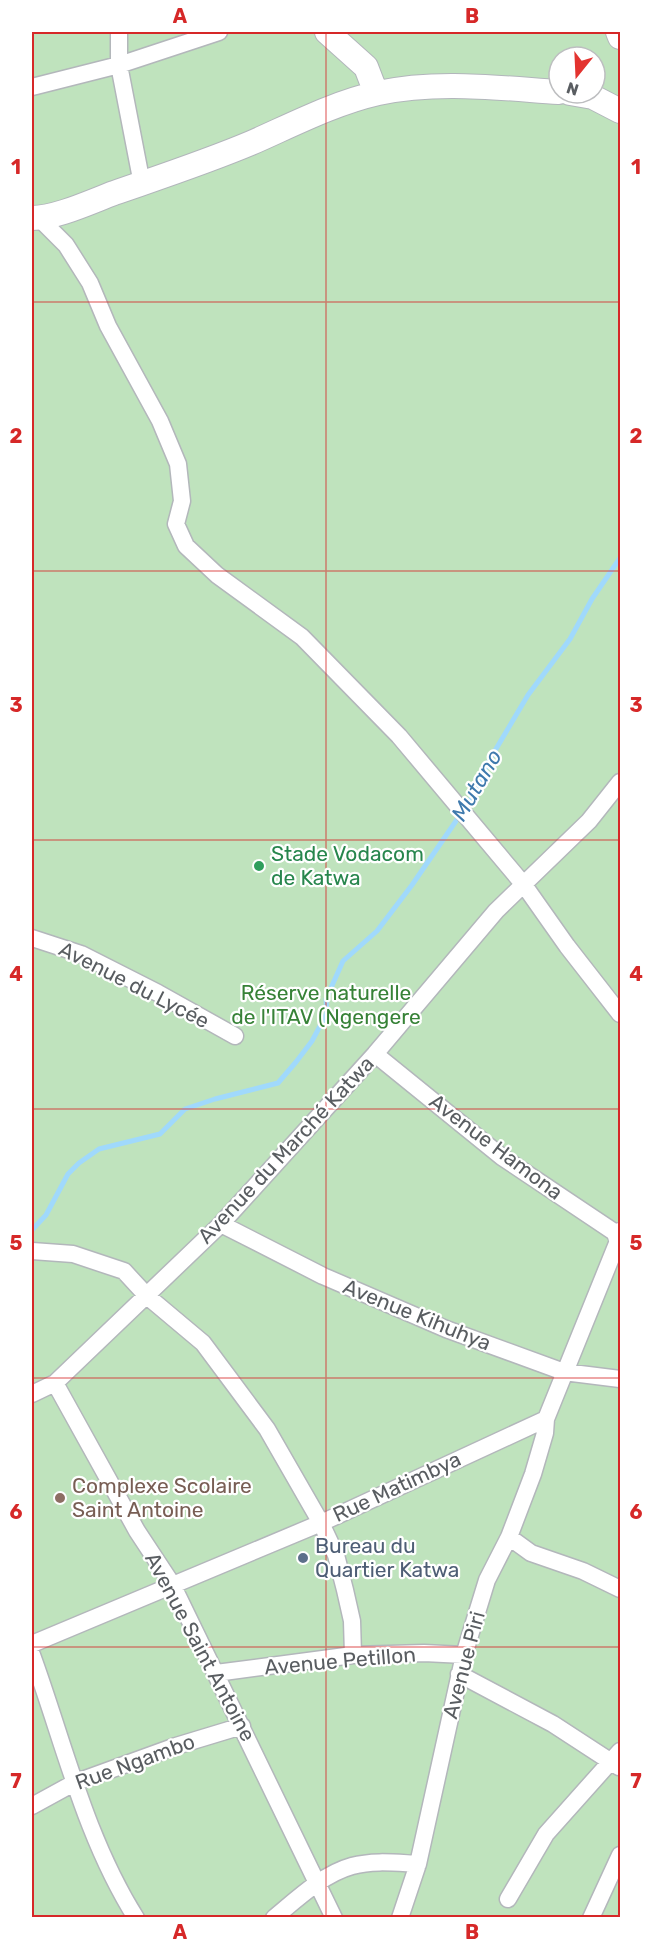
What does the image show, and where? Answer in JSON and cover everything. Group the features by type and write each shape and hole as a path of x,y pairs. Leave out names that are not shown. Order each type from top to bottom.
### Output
{"main road":[{"path":"327,32 366,67 376,93"},
{"path":"618,32 621,37"},
{"path":"35,218 204,162 333,108 376,93 417,87 447,86 547,91"},
{"path":"607,104 621,111"}],"street":[{"path":"119,32 119,65 142,184"},
{"path":"32,87 119,65 219,32"},
{"path":"35,218 66,245 90,283 108,326 160,421 178,464 182,501 176,524 186,546 217,575 302,637 399,736 524,885 567,946 621,1014"},
{"name":"Avenue du Marché Katwa","path":"32,1394 55,1383 221,1224 375,1054 496,911 589,821 621,782"},
{"name":"Avenue du Lycée","path":"32,938 81,954 235,1036"},
{"name":"Avenue Hamona","path":"375,1054 502,1157 621,1236"},
{"name":"Avenue Kihuhya","path":"221,1224 323,1276 446,1329 564,1372 621,1379"},
{"path":"546,1419 621,1236"},
{"path":"32,1251 73,1254 124,1271 147,1296 203,1343 267,1429 321,1522 336,1555 347,1600 352,1621 353,1655"},
{"name":"Avenue Saint Antoine","path":"55,1383 137,1531 172,1584 334,1917"},
{"name":"Rue Matimbya","path":"32,1644 321,1522 546,1419"},
{"name":"Avenue Piri","path":"400,1917 418,1864 464,1655 488,1580 509,1537 533,1474 545,1433 546,1419"},
{"path":"509,1537 531,1553 621,1589"},
{"name":"Avenue Petillon","path":"216,1673 353,1655 424,1653 464,1655"},
{"path":"32,1655 88,1822 125,1900 136,1917"},
{"path":"459,1674 618,1760 546,1834 508,1899"},
{"name":"Rue Ngambo","path":"32,1806 74,1783 176,1746 242,1726"},
{"path":"591,1917 621,1855"},
{"path":"274,1917 334,1873 353,1866 379,1863 418,1864"}],"green space":[{"name":"Réserve naturelle de l'ITAV (Ngengere","path":"32,32 620,32 620,1917 32,1918"}],"waterway":[{"name":"Mutano","path":"32,1230 46,1215 68,1174 99,1149 160,1134 185,1109 278,1083 312,1041 327,1013 326,999 343,961 377,931 412,885 478,789 487,764 528,695 570,639 592,599 620,558"}],"place":[{"name":"Stade Vodacom de Katwa","path":"259,866"},
{"name":"Complexe Scolaire Saint Antoine","path":"60,1498"},
{"name":"Bureau du Quartier Katwa","path":"303,1558"}]}
